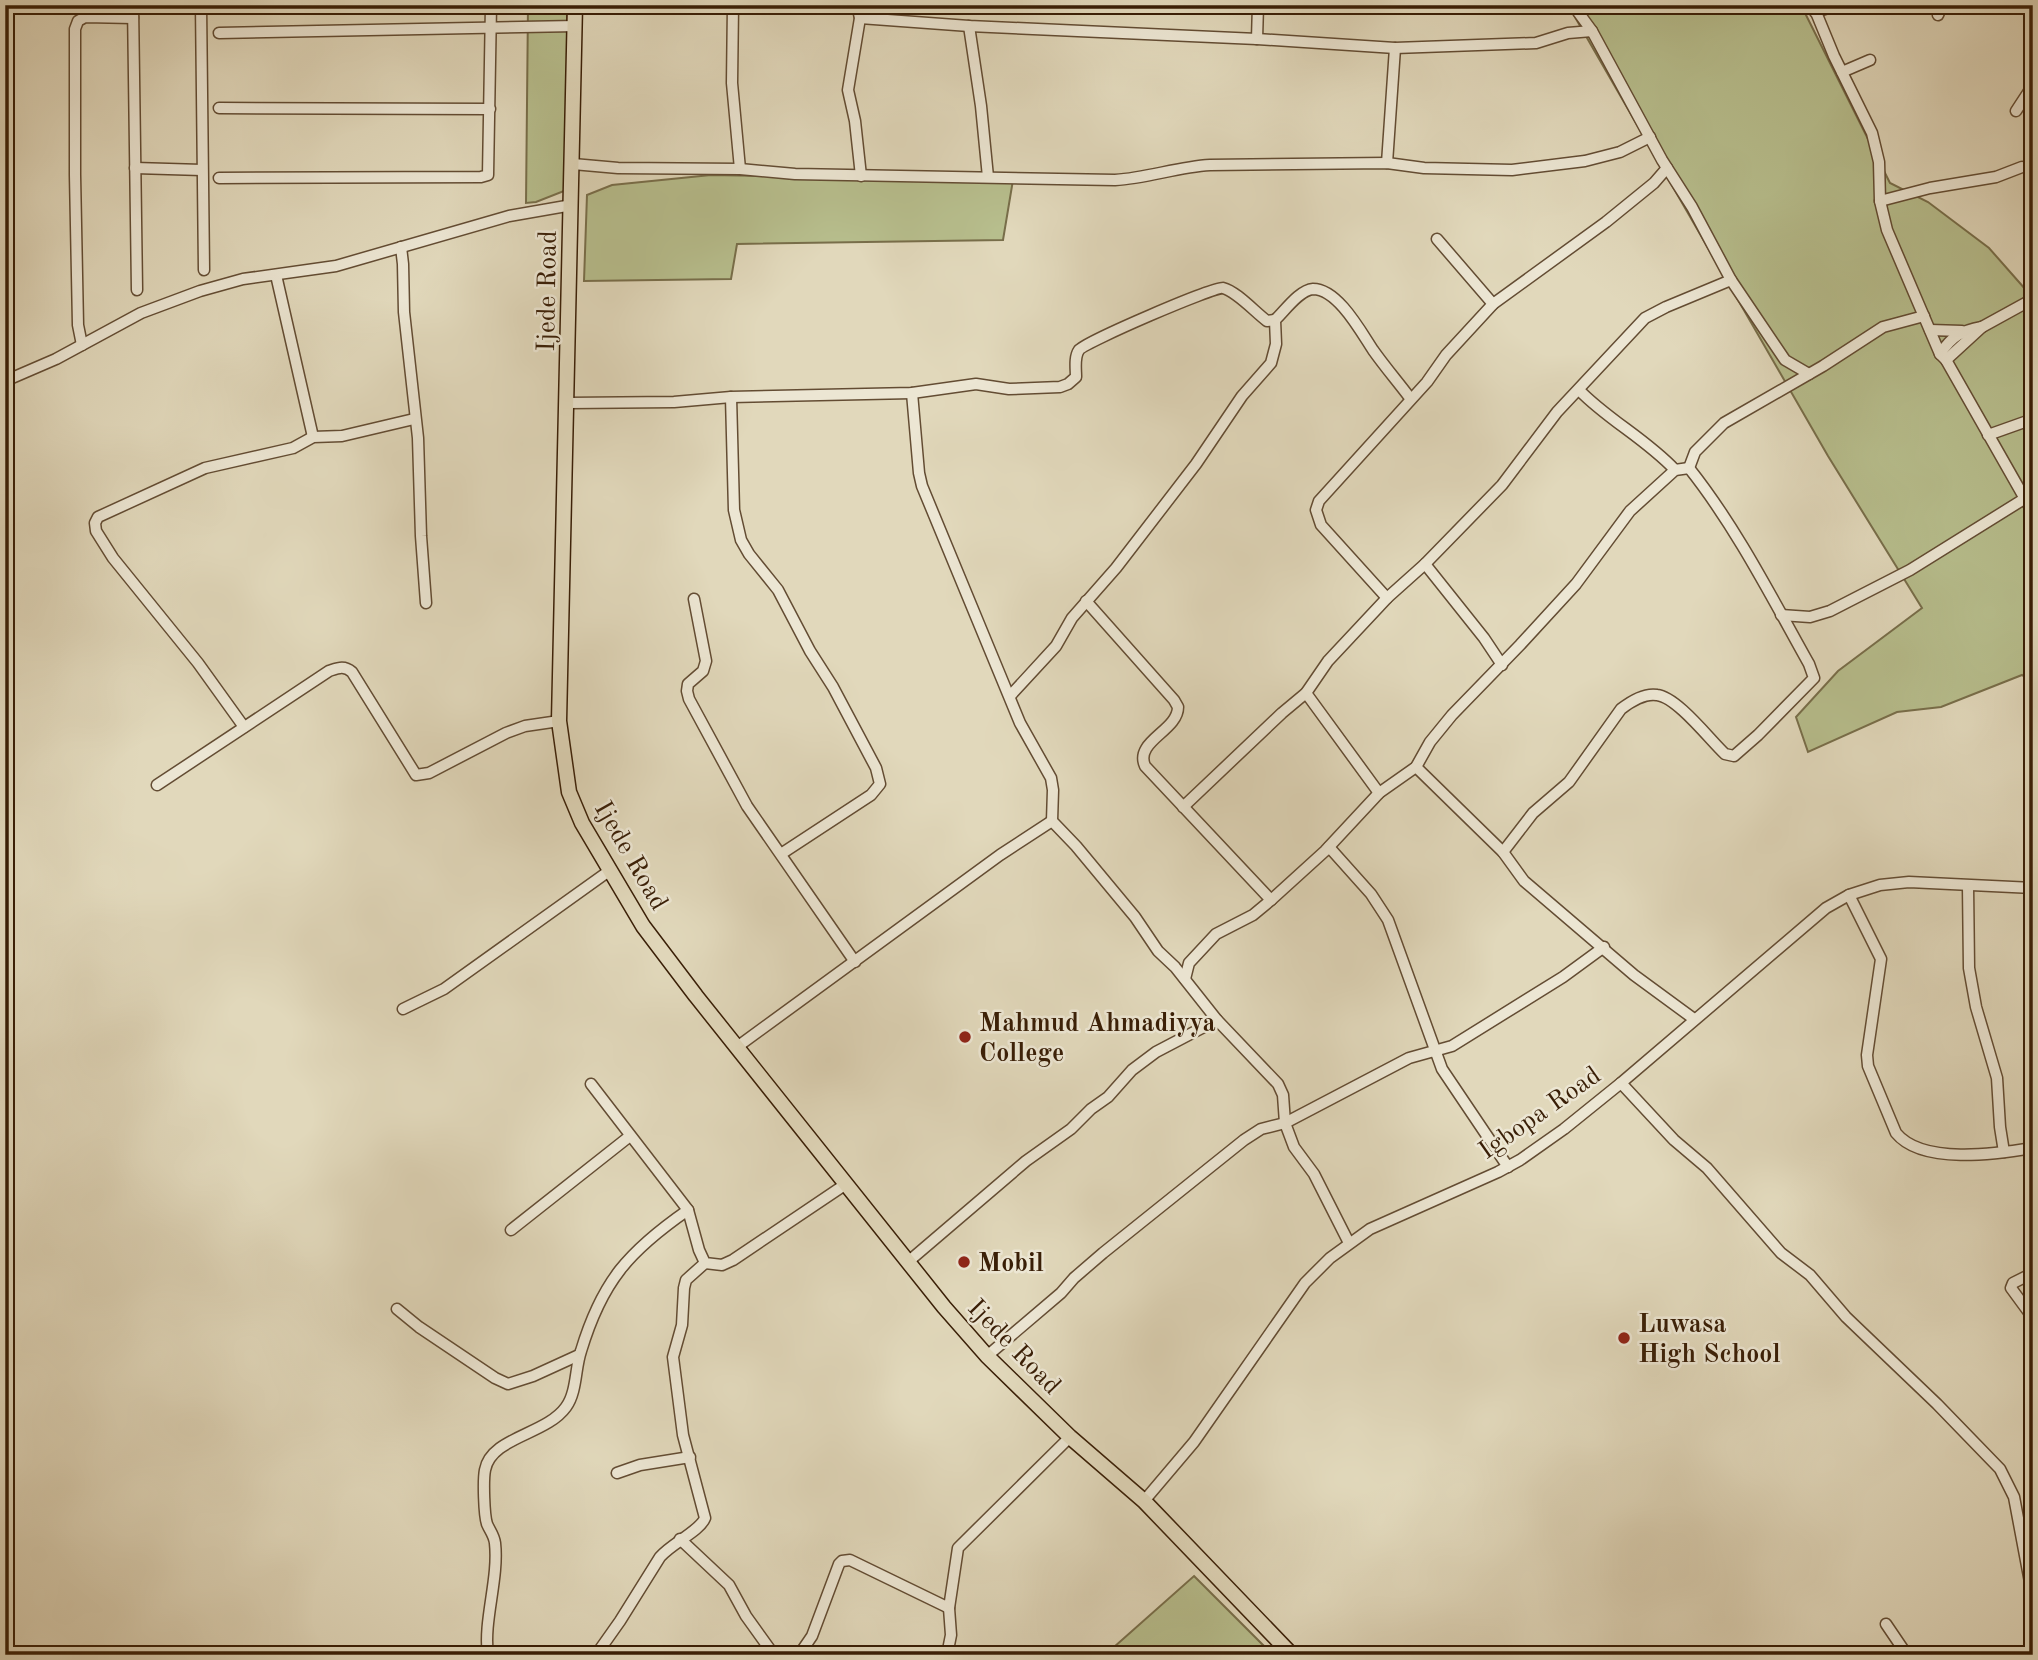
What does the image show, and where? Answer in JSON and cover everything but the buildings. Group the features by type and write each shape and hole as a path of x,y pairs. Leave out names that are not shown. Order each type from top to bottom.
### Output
{"main road":[{"name":"Ijede Road","path":"575,5 559,721 569,792 582,823 643,926 944,1307 987,1356 1070,1437 1144,1501 1292,1655"}],"street":[{"path":"133,5 137,290"},
{"path":"201,5 204,270"},
{"path":"219,178 488,176 491,5"},
{"path":"733,5 732,83 740,169"},
{"path":"857,5 860,18 848,90 855,121 861,176"},
{"path":"1257,39 1258,5"},
{"path":"1573,5 1592,31 1731,280 1785,360 1810,374"},
{"path":"1838,5 1814,9 1872,133 1879,162 1880,201 1893,245 1943,357 2033,513"},
{"path":"82,345 78,325 75,29 78,21 85,17 133,18"},
{"path":"860,18 1395,48 1536,43 1568,33 1592,31"},
{"path":"219,33 576,26"},
{"path":"969,26 988,177"},
{"path":"1387,163 1395,48"},
{"path":"1842,72 1870,60"},
{"path":"2016,111 2033,85"},
{"path":"219,108 490,109"},
{"path":"573,164 618,169 740,169 861,176 1115,180 1137,179 1199,165 1387,163 1424,168 1512,170 1585,161 1620,152 1650,137"},
{"path":"135,167 202,170"},
{"path":"1880,201 1930,188 1996,177 2022,167"},
{"path":"1387,598 1321,525 1316,510 1319,500 1427,382 1446,355 1493,304 1615,215 1654,183 1667,168"},
{"path":"5,381 56,359 141,313 200,291 243,279 336,266 509,216 572,205"},
{"path":"1437,239 1493,304"},
{"path":"401,247 404,312 418,438 426,603"},
{"path":"276,275 313,437"},
{"path":"1183,807 1306,693 1328,661 1387,598 1502,485 1558,412 1645,318 1731,280"},
{"path":"568,402 674,402 731,397 912,393 976,384 1009,389 1068,384 1076,377 1077,355 1083,346 1119,327 1155,315 1217,288 1230,291 1267,321 1275,320 1305,291 1314,289 1324,293 1348,312 1372,349 1410,398"},
{"path":"1943,357 1982,327 2033,299"},
{"path":"1689,468 1695,452 1724,423 1810,374 1883,327 1924,316"},
{"path":"1010,696 1056,646 1072,618 1116,568 1196,464 1234,407 1271,363 1276,344 1275,320"},
{"path":"1930,330 1962,331 1982,327"},
{"path":"1943,357 1945,346 1962,331"},
{"path":"1579,390 1595,407 1656,451 1675,470"},
{"path":"912,393 922,486 1020,723 1051,778 1052,821 1135,917 1158,951 1175,967 1216,1020 1278,1084 1283,1095 1285,1123 1294,1147 1314,1174 1349,1243"},
{"path":"731,397 734,510 741,540 778,590 876,768 880,784 871,795 781,854"},
{"path":"244,727 198,663 113,558 96,531 95,523 98,517 205,468 293,448 313,437 341,436 414,419"},
{"path":"1988,435 2033,419"},
{"path":"1185,979 1189,963 1216,934 1254,915 1329,847 1379,793 1416,767 1430,742 1452,715 1576,583 1630,511 1675,470 1689,468"},
{"path":"1503,852 1534,813 1569,782 1621,709 1630,702 1657,695 1672,701 1725,754 1734,756 1814,678 1813,671 1781,615 1689,468"},
{"path":"1781,615 1810,617 1830,611 1910,570 2024,499"},
{"path":"1424,564 1485,638 1502,664"},
{"path":"694,599 706,661 703,671 688,684 689,699 747,806 855,961"},
{"path":"1086,601 1178,707 1175,718 1146,748 1142,761 1271,900"},
{"path":"157,785 329,671 340,667 348,668 352,672 416,775 429,773 506,733 525,726 559,721"},
{"path":"1306,693 1379,793"},
{"path":"1416,767 1503,852 1524,881 1634,975 1694,1019"},
{"path":"737,1047 1000,855 1052,821"},
{"path":"1329,847 1371,894 1388,920 1441,1069 1508,1167"},
{"path":"403,1009 444,989 609,872"},
{"name":"Igbopa Road","path":"1144,1501 1194,1442 1305,1283 1349,1243 1370,1229 1508,1167 1564,1129 1809,922 1849,895 1880,885 1909,882 2033,888"},
{"path":"1968,886 1969,968 1976,1007 1997,1078 2004,1152"},
{"path":"1849,895 1881,959 1867,1055 1868,1066 1896,1133 1903,1142 1933,1153 2004,1152 2033,1148"},
{"path":"987,1356 1061,1293 1103,1252 1244,1140 1261,1129 1285,1123 1409,1058 1452,1046 1563,977 1604,947"},
{"path":"1175,967 1189,963"},
{"path":"909,1261 1026,1161 1071,1129 1140,1064 1216,1020"},
{"path":"1620,1083 1674,1140 1707,1168 1781,1253 1810,1275 1854,1325 2000,1469 2014,1497 2033,1598"},
{"path":"591,1084 688,1210 705,1263"},
{"path":"511,1230 630,1136"},
{"path":"596,1655 621,1621 660,1557 699,1527 705,1518 683,1435 673,1357 682,1325 686,1280 705,1263 722,1265 733,1260 846,1184"},
{"path":"488,1655 487,1633 493,1599 495,1545 494,1537 486,1523 485,1469 501,1446 545,1427 567,1407 579,1355 604,1291 620,1268 650,1238 688,1210"},
{"path":"2033,1273 2012,1283 2011,1288 2033,1318"},
{"path":"397,1309 419,1328 508,1384 579,1355"},
{"path":"947,1655 951,1635 949,1608 958,1548 1070,1437"},
{"path":"617,1473 640,1465 690,1457"},
{"path":"680,1539 729,1585 746,1616 774,1655"},
{"path":"799,1655 812,1636 839,1564 845,1560 949,1608"},
{"path":"1886,1624 1907,1655"}],"green space":[{"path":"528,5 567,5 567,181 564,191 526,203"},
{"path":"1568,5 1801,5 1890,183 1928,202 1989,248 2033,298 2033,683 2022,675 1941,707 1897,712 1808,752 1796,717 1838,671 1922,608 1828,456"},
{"path":"711,175 1013,180 1003,240 737,244 731,279 584,281 587,195 612,185"},
{"path":"1194,1576 1273,1655 1105,1655"}],"place":[{"name":"Mahmud Ahmadiyya College","path":"965,1037"},
{"name":"Mobil","path":"964,1262"},
{"name":"Luwasa High School","path":"1624,1338"}]}
